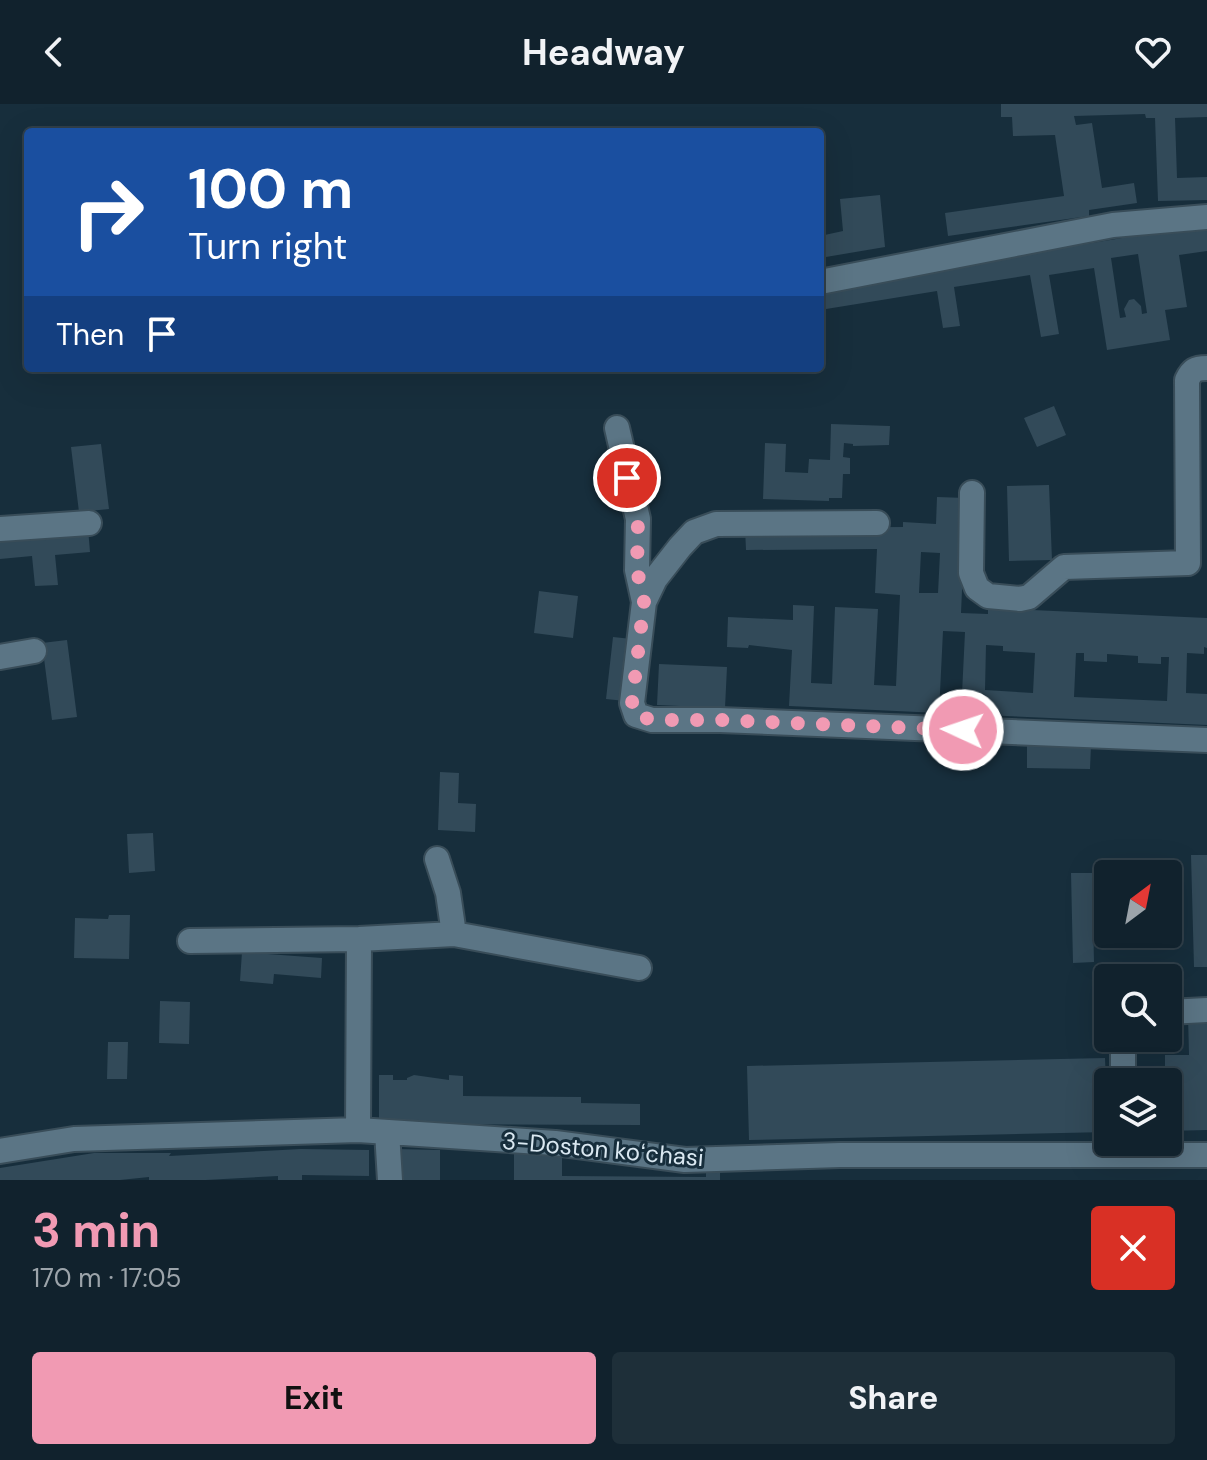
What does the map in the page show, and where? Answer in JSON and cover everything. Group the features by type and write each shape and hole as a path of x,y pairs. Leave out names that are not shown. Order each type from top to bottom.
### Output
{"street":[{"path":"824,281 1113,225 1207,217"},
{"path":"972,493 971,573 977,588 988,596 1029,597 1064,567 1188,563 1187,380 1196,368 1207,368"},
{"path":"617,428 638,519 637,570 644,602"},
{"path":"0,529 89,523"},
{"path":"877,523 716,524 694,532 655,579 644,602 632,703 636,715 652,720 720,720 1207,740"},
{"path":"0,657 34,651"},
{"path":"437,859 448,893 454,934"},
{"path":"190,941 359,939 454,934 639,968"},
{"path":"358,1130 359,939"},
{"path":"1182,1011 1207,1010"},
{"name":"3-Doston koʻchasi","path":"0,1151 74,1139 358,1130 555,1143 685,1160 840,1155 1207,1155"},
{"path":"387,1132 390,1180"}],"building":[{"path":"1001,104 1207,104 1207,117 1175,118 1177,178 1207,177 1207,200 1158,201 1155,118 1146,118 1145,114 1074,116 1076,125 1092,123 1102,188 1134,183 1137,203 1089,210 1089,216 948,236 945,213 1064,196 1055,135 1013,136 1012,117 1001,117"},
{"path":"880,195 885,247 824,257 824,235 843,231 840,199"},
{"path":"1207,224 1207,251 1179,255 1187,307 1165,310 1170,340 1107,350 1094,268 1049,275 1059,334 1041,337 1030,275 954,287 960,326 943,328 937,291 824,309 824,287","holes":["1138,254 1147,313 1142,314 1141,306 1134,299 1129,300 1124,309 1126,317 1120,318 1111,258"]},
{"path":"1054,406 1066,435 1037,447 1024,418"},
{"path":"831,424 890,426 889,445 853,446 844,443 843,457 850,458 850,474 843,474 842,498 829,498 829,501 763,499 765,443 786,444 785,472 808,473 809,459 830,460"},
{"path":"101,444 109,509 79,512 71,447"},
{"path":"1049,485 1052,560 1009,561 1007,486"},
{"path":"937,497 966,498 961,613 988,614 988,608 1207,618 1207,648 1204,647 1204,654 1187,653 1186,693 1207,694 1207,725 961,714 965,632 943,631 939,713 789,706 792,650 749,645 748,648 727,647 728,617 793,620 793,605 814,606 811,683 832,684 835,607 878,609 874,685 896,686 900,595 875,593 877,549 746,550 745,528 903,527 903,522 936,524","holes":["921,552 940,553 938,593 919,593","986,645 1003,646 1003,651 1035,653 1033,693 985,690","1076,653 1084,653 1084,661 1107,662 1107,654 1138,656 1138,663 1161,664 1161,657 1169,657 1167,701 1074,697"]},
{"path":"88,528 90,552 55,555 58,585 35,586 32,556 0,559 0,535"},
{"path":"539,591 578,596 573,638 534,633"},
{"path":"613,637 632,639 625,701 606,699"},
{"path":"67,640 77,717 52,720 42,643"},
{"path":"659,664 727,667 725,708 657,705"},
{"path":"1027,744 1091,745 1090,769 1027,768"},
{"path":"440,772 459,773 458,803 476,804 475,832 438,830"},
{"path":"153,833 155,871 129,873 127,834"},
{"path":"1191,855 1207,855 1207,967 1194,967"},
{"path":"1071,873 1092,873 1094,962 1073,963"},
{"path":"109,915 130,915 129,959 74,958 75,918 108,919"},
{"path":"242,952 322,958 321,978 274,974 273,984 240,981"},
{"path":"160,1001 190,1002 189,1044 159,1043"},
{"path":"1188,1016 1207,1016 1207,1130 1182,1131 1182,1068 1165,1068 1165,1055 1189,1055"},
{"path":"108,1042 128,1042 127,1079 107,1079"},
{"path":"1105,1058 1105,1068 1094,1068 1094,1132 749,1140 747,1066"},
{"path":"379,1075 393,1075 393,1080 407,1080 414,1075 449,1080 449,1075 463,1076 463,1096 581,1097 581,1103 640,1104 640,1125 379,1124"},
{"path":"301,1149 369,1150 369,1176 302,1175 302,1180 278,1180 278,1176 206,1180 149,1180 149,1177 120,1180 0,1180 0,1168 94,1153 171,1153 169,1156"},
{"path":"395,1149 440,1150 440,1180 395,1180"},
{"path":"514,1150 562,1151 562,1176 706,1177 706,1169 720,1169 720,1180 514,1180"}],"route":[{"path":"627,478 638,519 637,570 644,602 632,703 636,715 652,720 963,730"}]}
